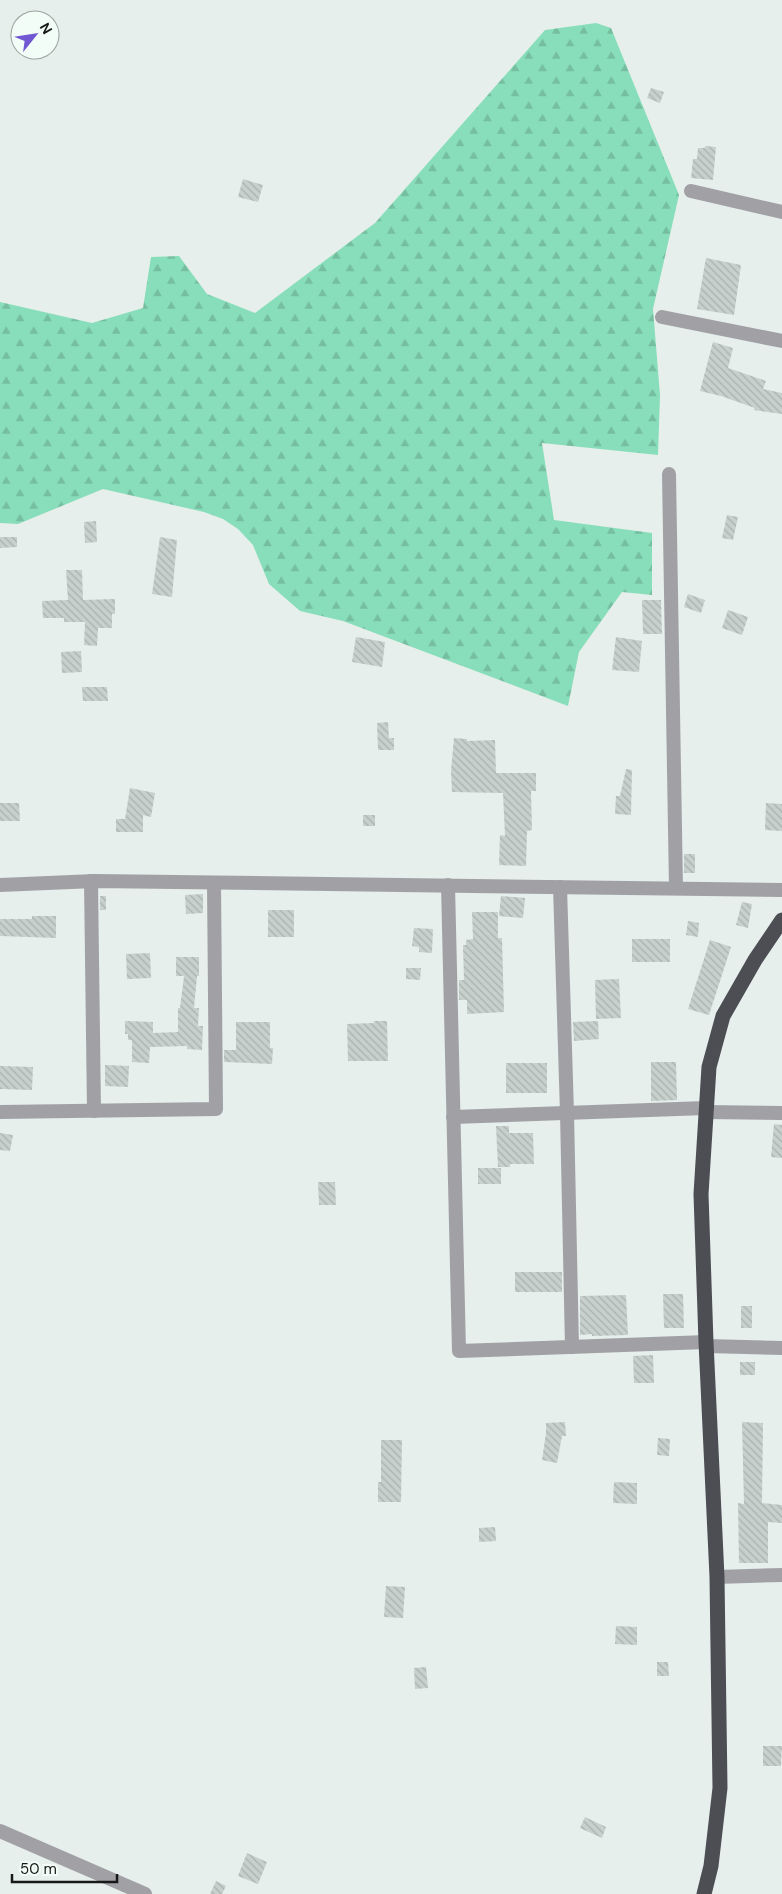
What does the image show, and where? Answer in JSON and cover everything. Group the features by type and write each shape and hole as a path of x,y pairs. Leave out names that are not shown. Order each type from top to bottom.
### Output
{"highway":[{"path":"704,1894 711,1866 720,1788 717,1577 701,1194 709,1067 723,1016 755,960 782,920"}],"street":[{"path":"691,191 782,212"},
{"path":"662,317 782,341"},
{"path":"669,474 676,888"},
{"path":"0,885 91,881 782,890"},
{"path":"91,881 94,1111"},
{"path":"0,1112 216,1109 214,882"},
{"path":"448,885 459,1351 706,1344 782,1348"},
{"path":"560,887 572,1347"},
{"path":"453,1117 706,1110 782,1113"},
{"path":"717,1577 782,1575"},
{"path":"0,1831 145,1894"}],"green space":[{"path":"596,23 611,28 679,195 653,309 660,395 658,455 542,443 554,520 652,533 652,595 622,592 579,652 568,706 343,621 300,611 269,584 253,545 238,529 223,519 204,512 103,489 18,524 0,523 0,302 92,323 143,308 151,257 179,256 207,294 255,313 375,223 545,30"}],"building":[{"path":"651,88 664,92 660,103 647,98"},
{"path":"705,146 716,147 713,180 691,178 693,159 697,159 698,148 705,148"},
{"path":"243,179 263,185 258,202 238,197"},
{"path":"706,258 741,265 734,315 697,309"},
{"path":"713,342 733,348 728,368 766,381 763,389 782,393 782,414 754,410 755,408 721,396 700,391"},
{"path":"727,515 738,517 733,540 722,538"},
{"path":"96,521 97,542 85,543 84,522"},
{"path":"0,537 17,537 17,547 0,548"},
{"path":"160,537 177,540 172,597 152,594"},
{"path":"66,570 82,570 83,600 115,599 115,614 112,614 112,628 98,628 97,646 84,645 85,622 64,622 64,618 43,618 42,601 68,600"},
{"path":"688,594 705,600 701,613 684,607"},
{"path":"642,600 661,600 662,634 643,634"},
{"path":"728,610 748,617 742,635 722,628"},
{"path":"356,637 385,642 382,667 352,662"},
{"path":"616,637 642,641 639,672 612,670"},
{"path":"81,651 82,672 62,673 61,652"},
{"path":"82,687 107,687 108,701 83,701"},
{"path":"388,722 389,738 394,738 394,750 378,750 377,723"},
{"path":"454,738 467,739 467,741 495,740 496,773 536,773 536,791 531,791 532,830 527,831 526,866 499,865 500,835 505,836 503,793 452,792 451,771"},
{"path":"626,769 632,770 631,815 615,814 616,796 620,796"},
{"path":"130,788 155,793 151,817 143,815 143,832 116,832 116,819 125,819"},
{"path":"0,803 19,803 20,821 0,821"},
{"path":"766,803 782,804 782,831 765,830"},
{"path":"363,815 375,815 375,826 363,826"},
{"path":"684,854 695,854 695,873 684,873"},
{"path":"203,894 203,913 186,914 185,895"},
{"path":"100,896 106,896 106,910 100,910"},
{"path":"501,896 525,898 523,918 499,916"},
{"path":"742,902 752,904 748,928 736,925"},
{"path":"268,910 294,910 294,937 268,937"},
{"path":"472,912 498,912 498,938 502,938 504,1012 467,1014 467,1000 459,1000 459,980 464,980 463,945 466,945 466,940 473,939"},
{"path":"32,916 56,916 56,938 0,936 0,919 32,919"},
{"path":"688,921 699,923 698,937 686,935"},
{"path":"414,928 433,929 432,953 419,952 419,947 412,946"},
{"path":"632,939 670,939 670,962 632,962"},
{"path":"710,940 731,947 709,1015 688,1009"},
{"path":"150,953 151,978 127,979 126,954"},
{"path":"176,957 199,957 199,976 197,976 194,1008 199,1008 198,1026 203,1026 202,1050 187,1049 187,1046 150,1047 149,1063 132,1062 132,1040 128,1040 128,1034 125,1034 125,1021 153,1022 153,1033 178,1032 178,1008 180,1008 184,976 176,976"},
{"path":"406,968 421,968 420,980 406,979"},
{"path":"619,979 621,1018 596,1019 595,980"},
{"path":"374,1021 387,1021 388,1061 348,1061 347,1024 374,1023"},
{"path":"598,1021 599,1039 574,1041 573,1022"},
{"path":"236,1022 270,1022 270,1048 273,1048 272,1064 224,1062 224,1050 236,1050"},
{"path":"651,1062 676,1062 677,1100 651,1101"},
{"path":"506,1063 547,1063 547,1093 506,1093"},
{"path":"105,1065 129,1066 128,1087 105,1086"},
{"path":"0,1066 33,1067 32,1090 0,1089"},
{"path":"774,1124 782,1125 782,1158 771,1157"},
{"path":"496,1126 509,1126 509,1133 533,1133 534,1164 510,1164 510,1167 498,1167"},
{"path":"0,1133 13,1135 10,1151 0,1150"},
{"path":"478,1168 501,1168 501,1184 478,1184"},
{"path":"318,1182 335,1182 336,1205 319,1205"},
{"path":"515,1272 562,1272 562,1292 515,1292"},
{"path":"663,1294 683,1294 684,1328 664,1328"},
{"path":"626,1295 628,1335 580,1335 580,1296"},
{"path":"741,1306 752,1306 752,1328 741,1328"},
{"path":"653,1355 654,1383 634,1383 633,1356"},
{"path":"740,1362 755,1362 755,1375 740,1375"},
{"path":"565,1422 566,1436 562,1436 557,1463 542,1460 546,1423"},
{"path":"742,1422 763,1423 762,1503 782,1505 782,1523 768,1522 768,1563 739,1563 738,1503 744,1504"},
{"path":"658,1438 670,1439 669,1456 657,1455"},
{"path":"381,1440 402,1440 401,1502 378,1502 378,1482 381,1482"},
{"path":"614,1482 637,1483 637,1504 613,1503"},
{"path":"495,1527 496,1541 479,1542 479,1528"},
{"path":"386,1586 405,1587 403,1618 384,1617"},
{"path":"616,1626 637,1627 637,1645 615,1644"},
{"path":"657,1662 668,1662 669,1676 657,1676"},
{"path":"426,1667 428,1688 415,1689 414,1668"},
{"path":"763,1746 782,1746 781,1766 763,1766"},
{"path":"585,1817 606,1827 602,1838 580,1828"},
{"path":"247,1853 267,1862 258,1884 238,1876"},
{"path":"216,1881 226,1886 222,1894 210,1894"}]}
